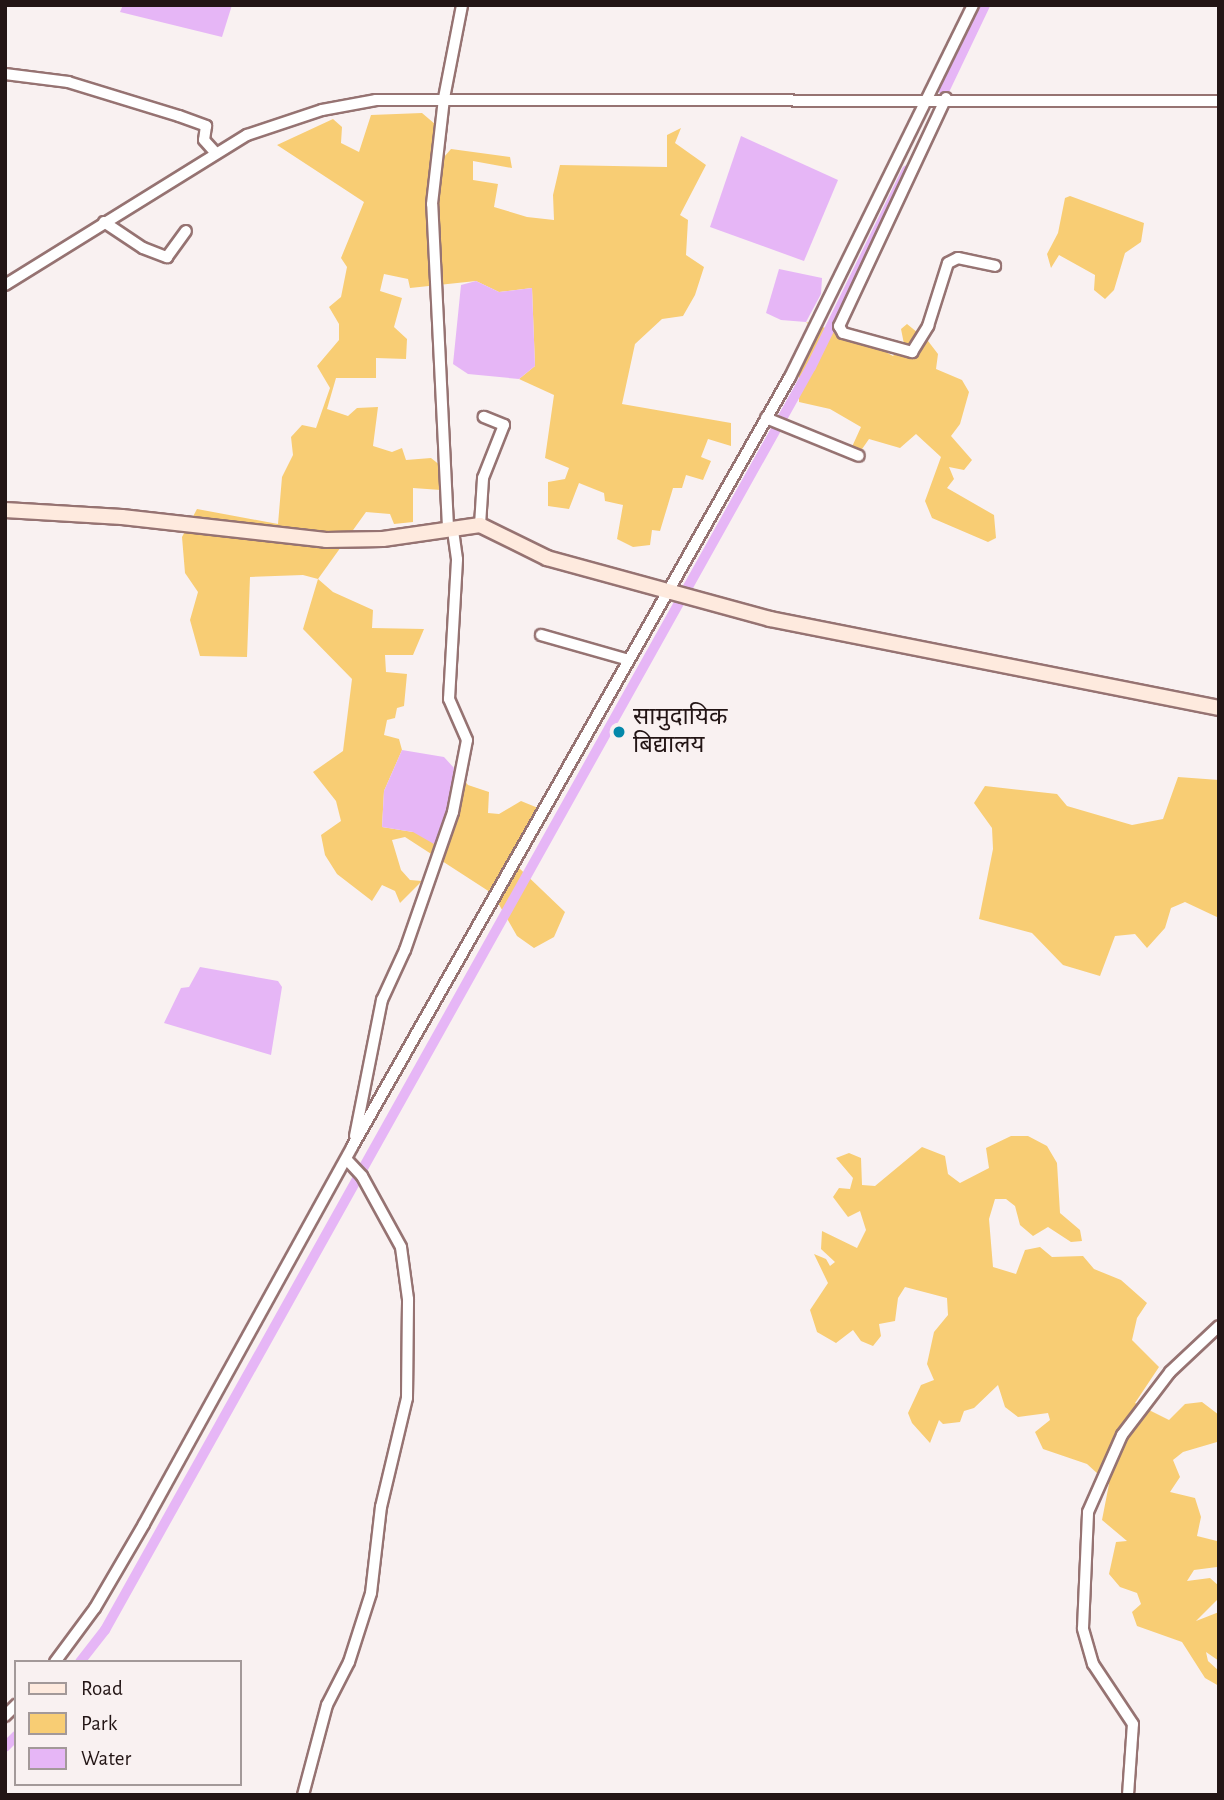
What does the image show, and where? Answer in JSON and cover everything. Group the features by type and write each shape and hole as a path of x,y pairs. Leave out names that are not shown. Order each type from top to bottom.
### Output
{"main road":[{"path":"5,510 122,517 326,540 383,539 448,527 480,525 547,558 672,589 770,619 1219,708"}],"street":[{"path":"56,1660 109,1584 351,1163 382,1000 405,950 449,825 467,740 449,698 457,559 453,531 448,527 432,204 444,98 462,5"},
{"path":"352,1147 672,589 766,418 973,5"},
{"path":"5,74 68,82 179,116 206,126 204,140 214,151"},
{"path":"5,285 214,151 247,135 322,110 376,100 444,98 926,101 946,98 1219,101"},
{"path":"946,98 839,326 843,333 912,352 928,326 948,263 958,258 995,266"},
{"path":"104,222 143,247 167,257 186,231"},
{"path":"480,525 483,478 504,425 484,417"},
{"path":"766,418 859,456"},
{"path":"541,635 629,660"},
{"path":"303,1795 327,1705 349,1662 371,1594 381,1507 407,1398 408,1299 401,1247 362,1176 351,1163"},
{"path":"1128,1795 1133,1724 1093,1664 1083,1628 1088,1512 1122,1435 1170,1372 1219,1326"}],"green space":[{"path":"422,113 442,130 444,157 451,149 510,157 512,168 473,161 473,180 498,184 494,207 527,217 554,220 553,195 560,165 667,167 667,135 681,128 675,143 706,165 680,215 688,220 686,255 704,267 695,295 683,316 662,319 635,344 622,404 731,423 731,446 708,439 701,457 711,461 703,480 686,475 682,488 673,488 660,531 652,530 650,545 633,547 617,539 623,505 605,501 604,493 579,483 569,509 548,506 548,482 565,479 569,468 545,458 554,395 519,379 535,366 532,288 499,292 476,281 410,288 408,279 384,274 380,291 402,298 394,327 407,339 406,359 376,358 376,378 336,378 327,409 348,416 357,408 378,407 373,446 392,452 402,448 406,460 431,458 441,466 441,490 413,488 413,522 394,524 390,514 366,512 318,579 303,575 250,577 247,657 200,656 190,620 198,592 185,573 182,537 197,509 278,524 282,477 293,455 291,437 302,425 316,428 330,388 317,366 339,340 339,324 329,307 341,297 347,267 341,258 364,202 277,145 333,119 342,127 341,143 359,152 371,115"},
{"path":"1070,196 1144,223 1141,242 1125,253 1114,290 1105,299 1094,290 1095,275 1059,255 1051,268 1047,254 1058,233 1065,198"},
{"path":"806,322 862,339 893,356 904,344 901,329 907,324 928,341 938,354 936,369 962,380 969,392 960,424 951,436 972,460 964,470 949,467 954,479 947,488 994,515 996,538 988,542 932,518 925,501 941,457 916,434 900,448 869,439 860,452 851,449 861,427 830,409 799,402 799,373 812,328"},
{"path":"318,579 333,592 373,610 372,628 424,629 413,655 385,655 386,672 407,674 404,706 397,708 395,718 387,720 384,735 399,739 402,750 384,791 382,827 413,832 448,816 454,768 468,785 489,792 488,813 499,814 521,801 543,810 513,855 518,867 565,912 554,937 534,948 517,936 493,894 405,837 392,840 401,870 410,880 422,881 400,903 395,891 382,885 372,901 337,874 325,855 321,835 341,821 336,801 313,772 343,751 352,679 303,629"},
{"path":"1178,777 1219,780 1219,918 1185,902 1171,908 1165,928 1147,948 1135,934 1115,936 1100,976 1063,965 1032,933 979,919 993,849 992,828 974,803 985,786 1057,794 1067,806 1132,825 1163,819"},
{"path":"1011,1136 1028,1136 1047,1146 1057,1163 1060,1213 1080,1230 1082,1241 1071,1242 1048,1227 1033,1236 1020,1225 1015,1206 1006,1199 995,1199 989,1219 993,1267 1016,1274 1025,1250 1040,1247 1052,1257 1083,1256 1094,1269 1121,1280 1147,1303 1137,1318 1132,1340 1159,1367 1135,1403 1169,1420 1185,1404 1202,1402 1219,1415 1217,1442 1183,1452 1173,1460 1180,1477 1170,1492 1195,1498 1201,1517 1197,1536 1217,1541 1219,1536 1217,1567 1194,1570 1187,1581 1210,1578 1219,1586 1217,1600 1196,1621 1219,1612 1219,1661 1206,1652 1208,1661 1219,1671 1219,1686 1205,1678 1182,1642 1137,1626 1132,1612 1141,1604 1137,1593 1120,1587 1109,1574 1116,1542 1127,1541 1102,1520 1109,1484 1087,1464 1043,1449 1035,1432 1050,1420 1048,1413 1018,1417 1005,1407 998,1385 974,1408 964,1411 960,1422 943,1424 939,1420 930,1443 912,1423 908,1413 921,1385 934,1380 927,1364 934,1332 948,1315 947,1298 905,1287 898,1298 895,1321 879,1324 881,1336 873,1346 861,1341 853,1330 836,1343 817,1332 810,1310 828,1283 814,1254 826,1259 830,1266 835,1262 821,1249 822,1231 857,1248 866,1230 860,1211 848,1217 833,1197 839,1188 850,1189 853,1178 836,1158 849,1153 861,1158 862,1185 875,1186 922,1147 945,1156 948,1174 960,1183 989,1168 986,1148"}],"water":[{"path":"123,5 232,5 222,37 120,12"},
{"path":"741,136 838,180 804,261 710,227"},
{"path":"779,269 822,278 821,294 806,322 781,320 766,313"},
{"path":"476,281 499,292 532,288 535,366 519,379 468,374 453,364 461,285"},
{"path":"402,750 444,757 454,768 448,816 434,844 413,832 382,827 384,791"},
{"path":"200,967 278,981 282,987 271,1055 164,1023 181,988 189,987"}],"waterway":[{"path":"944,91 985,5"},
{"path":"82,1660 105,1630 811,367 907,170"},
{"path":"5,1747 14,1738"}],"place":[{"name":"सामुदायिक बिद्यालय","path":"619,732"}]}
